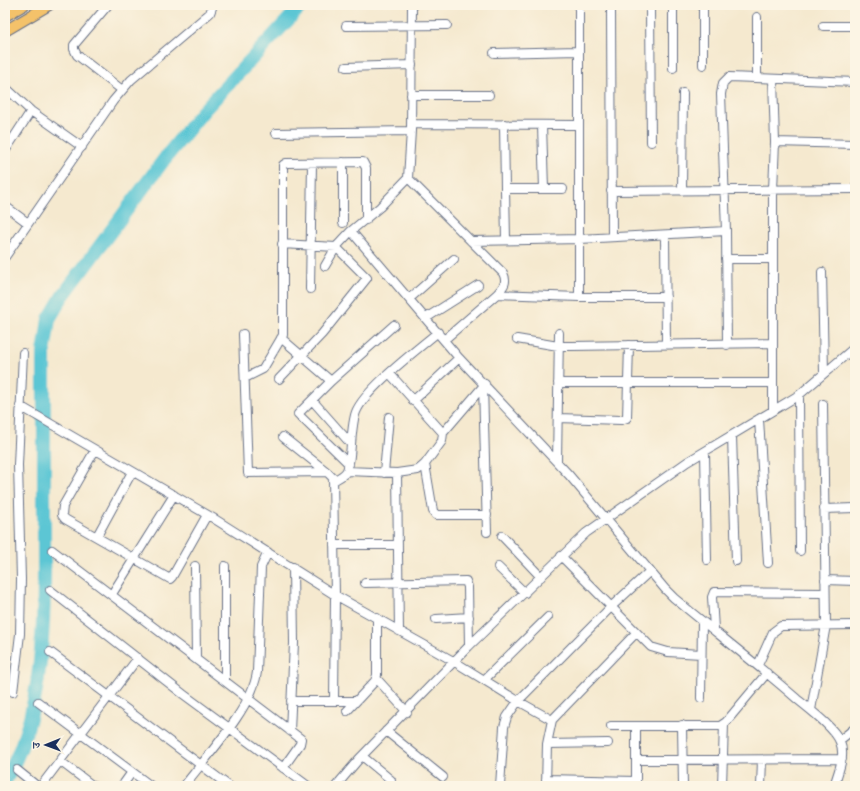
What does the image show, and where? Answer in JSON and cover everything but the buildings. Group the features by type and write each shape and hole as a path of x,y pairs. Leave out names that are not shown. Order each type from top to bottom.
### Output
{"main road":[{"path":"5,16 24,5"},
{"path":"5,31 49,5"}],"street":[{"path":"108,5 74,45 74,49 77,55 122,90"},
{"path":"5,257 122,90 210,13 213,5"},
{"path":"324,266 336,247 351,231 366,220 408,178 411,127 412,5"},
{"path":"579,5 580,297"},
{"path":"612,5 612,237"},
{"path":"650,5 651,142"},
{"path":"673,5 673,68"},
{"path":"703,5 703,65"},
{"path":"757,17 757,78"},
{"path":"346,26 447,25"},
{"path":"823,26 855,26"},
{"path":"494,53 578,51"},
{"path":"346,67 412,65"},
{"path":"727,344 722,86 728,77 855,82"},
{"path":"773,79 775,142 773,190 773,410"},
{"path":"5,87 31,111 82,147"},
{"path":"682,191 683,93"},
{"path":"411,95 489,95"},
{"path":"5,151 31,111"},
{"path":"276,133 504,124 579,125"},
{"path":"504,124 506,240"},
{"path":"542,125 544,189"},
{"path":"775,142 855,144"},
{"path":"245,378 263,369 281,338 283,331 283,165 286,162 361,162 366,165 366,220"},
{"path":"343,162 343,223"},
{"path":"310,289 312,163"},
{"path":"408,178 471,241 505,278 504,286 497,294 444,340"},
{"path":"505,189 563,190"},
{"path":"611,191 855,189"},
{"path":"5,206 28,223"},
{"path":"351,231 459,358 557,462 674,598 714,629 811,710 840,740 842,759 834,786"},
{"path":"471,241 580,239 726,231"},
{"path":"666,235 666,344"},
{"path":"279,379 302,357 366,281 365,274 336,247 282,244"},
{"path":"409,298 454,259"},
{"path":"726,259 773,260"},
{"path":"822,272 824,373"},
{"path":"426,318 478,284"},
{"path":"497,294 580,297 666,297"},
{"path":"394,325 331,381 299,413 298,416 348,468 384,473 418,470 425,464 442,440 443,433 484,384"},
{"path":"333,481 348,468 353,422 358,408 366,397 390,374 438,332"},
{"path":"557,462 559,333"},
{"path":"243,334 248,473 327,472"},
{"path":"281,338 331,381"},
{"path":"517,339 558,346 773,343"},
{"path":"558,418 624,420 628,416 629,344"},
{"path":"336,786 362,756 455,662 468,646 586,533 687,462 799,395 855,347"},
{"path":"13,692 20,634 21,579 18,472 23,352"},
{"path":"413,401 459,358"},
{"path":"390,374 443,433"},
{"path":"558,384 773,383"},
{"path":"484,384 487,532"},
{"path":"799,395 800,551"},
{"path":"312,400 350,443"},
{"path":"811,710 826,625 823,404"},
{"path":"20,406 207,515 293,567 335,595 455,662 552,720"},
{"path":"384,473 389,417"},
{"path":"759,419 768,563"},
{"path":"732,436 736,561"},
{"path":"283,437 327,472 333,481 335,595 334,702"},
{"path":"95,450 62,510 65,519 136,558 167,578 172,578 207,515"},
{"path":"705,452 707,560"},
{"path":"425,464 433,511 436,515 487,515"},
{"path":"97,536 132,472"},
{"path":"397,473 396,546 398,631"},
{"path":"112,594 174,496"},
{"path":"824,509 855,508"},
{"path":"502,536 541,577"},
{"path":"334,545 396,546"},
{"path":"52,550 112,594 302,741 283,768"},
{"path":"184,786 229,728 254,688 256,672 260,567 268,552"},
{"path":"561,556 612,606 636,634 651,646 662,652 701,654"},
{"path":"195,566 196,659"},
{"path":"225,566 225,681"},
{"path":"290,731 294,643 293,567"},
{"path":"498,567 525,593"},
{"path":"500,786 504,727 507,717 518,701 612,606 650,571"},
{"path":"825,580 855,581"},
{"path":"365,583 466,581 468,587 469,617 468,646"},
{"path":"50,590 229,728 308,786"},
{"path":"714,629 712,597 714,592 825,593"},
{"path":"436,619 469,617"},
{"path":"347,711 376,678 377,618"},
{"path":"484,680 548,618"},
{"path":"701,698 702,621"},
{"path":"758,665 777,629 786,625 855,625"},
{"path":"636,634 552,720 547,744 546,783 636,784 636,726"},
{"path":"50,652 229,786"},
{"path":"41,786 108,695 138,658"},
{"path":"611,726 720,726 724,724 767,673"},
{"path":"376,678 406,712"},
{"path":"291,701 356,701"},
{"path":"38,702 152,786"},
{"path":"722,786 724,724"},
{"path":"682,725 683,786"},
{"path":"840,740 855,728"},
{"path":"386,731 443,777"},
{"path":"547,744 608,744"},
{"path":"362,756 392,780"},
{"path":"636,760 842,759"},
{"path":"761,786 762,760"},
{"path":"60,761 93,786"},
{"path":"18,770 37,786"},
{"path":"122,786 132,772"}],"waterway":[{"path":"5,781 19,752 29,721 41,655 44,588 44,353 49,319 62,297 166,157 203,111 302,5"}]}
